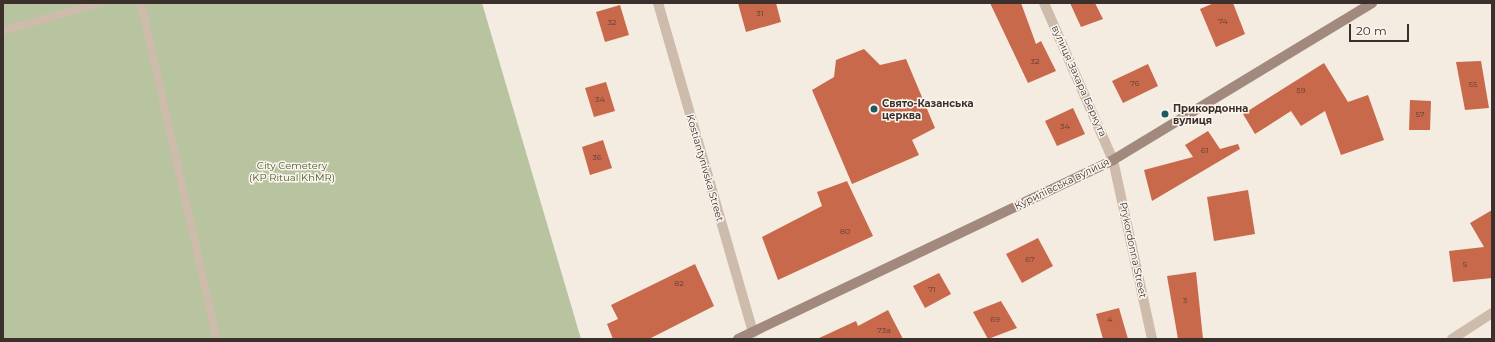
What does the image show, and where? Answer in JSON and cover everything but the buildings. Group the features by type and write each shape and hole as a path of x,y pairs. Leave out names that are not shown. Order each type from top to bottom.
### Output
{"main road":[{"name":"Курилівська вулиця","path":"738,339 1113,160 1372,3"}],"street":[{"name":"Kostiantynivska Street","path":"658,3 753,333"},
{"name":"вулиця Захара Беркута","path":"1044,3 1113,160"},
{"name":"Prykordonna Street","path":"1113,160 1152,339"},
{"path":"1452,339 1492,313"}],"lane":[{"path":"3,31 99,3"},
{"path":"141,3 217,339"}],"green space":[{"name":"City Cemetery (KP Ritual KhMR)","path":"3,3 482,3 581,339 3,339"}],"place":[{"name":"Свято-Казанська церква","path":"874,109"},
{"name":"Прикордонна вулиця","path":"1165,114"}]}
